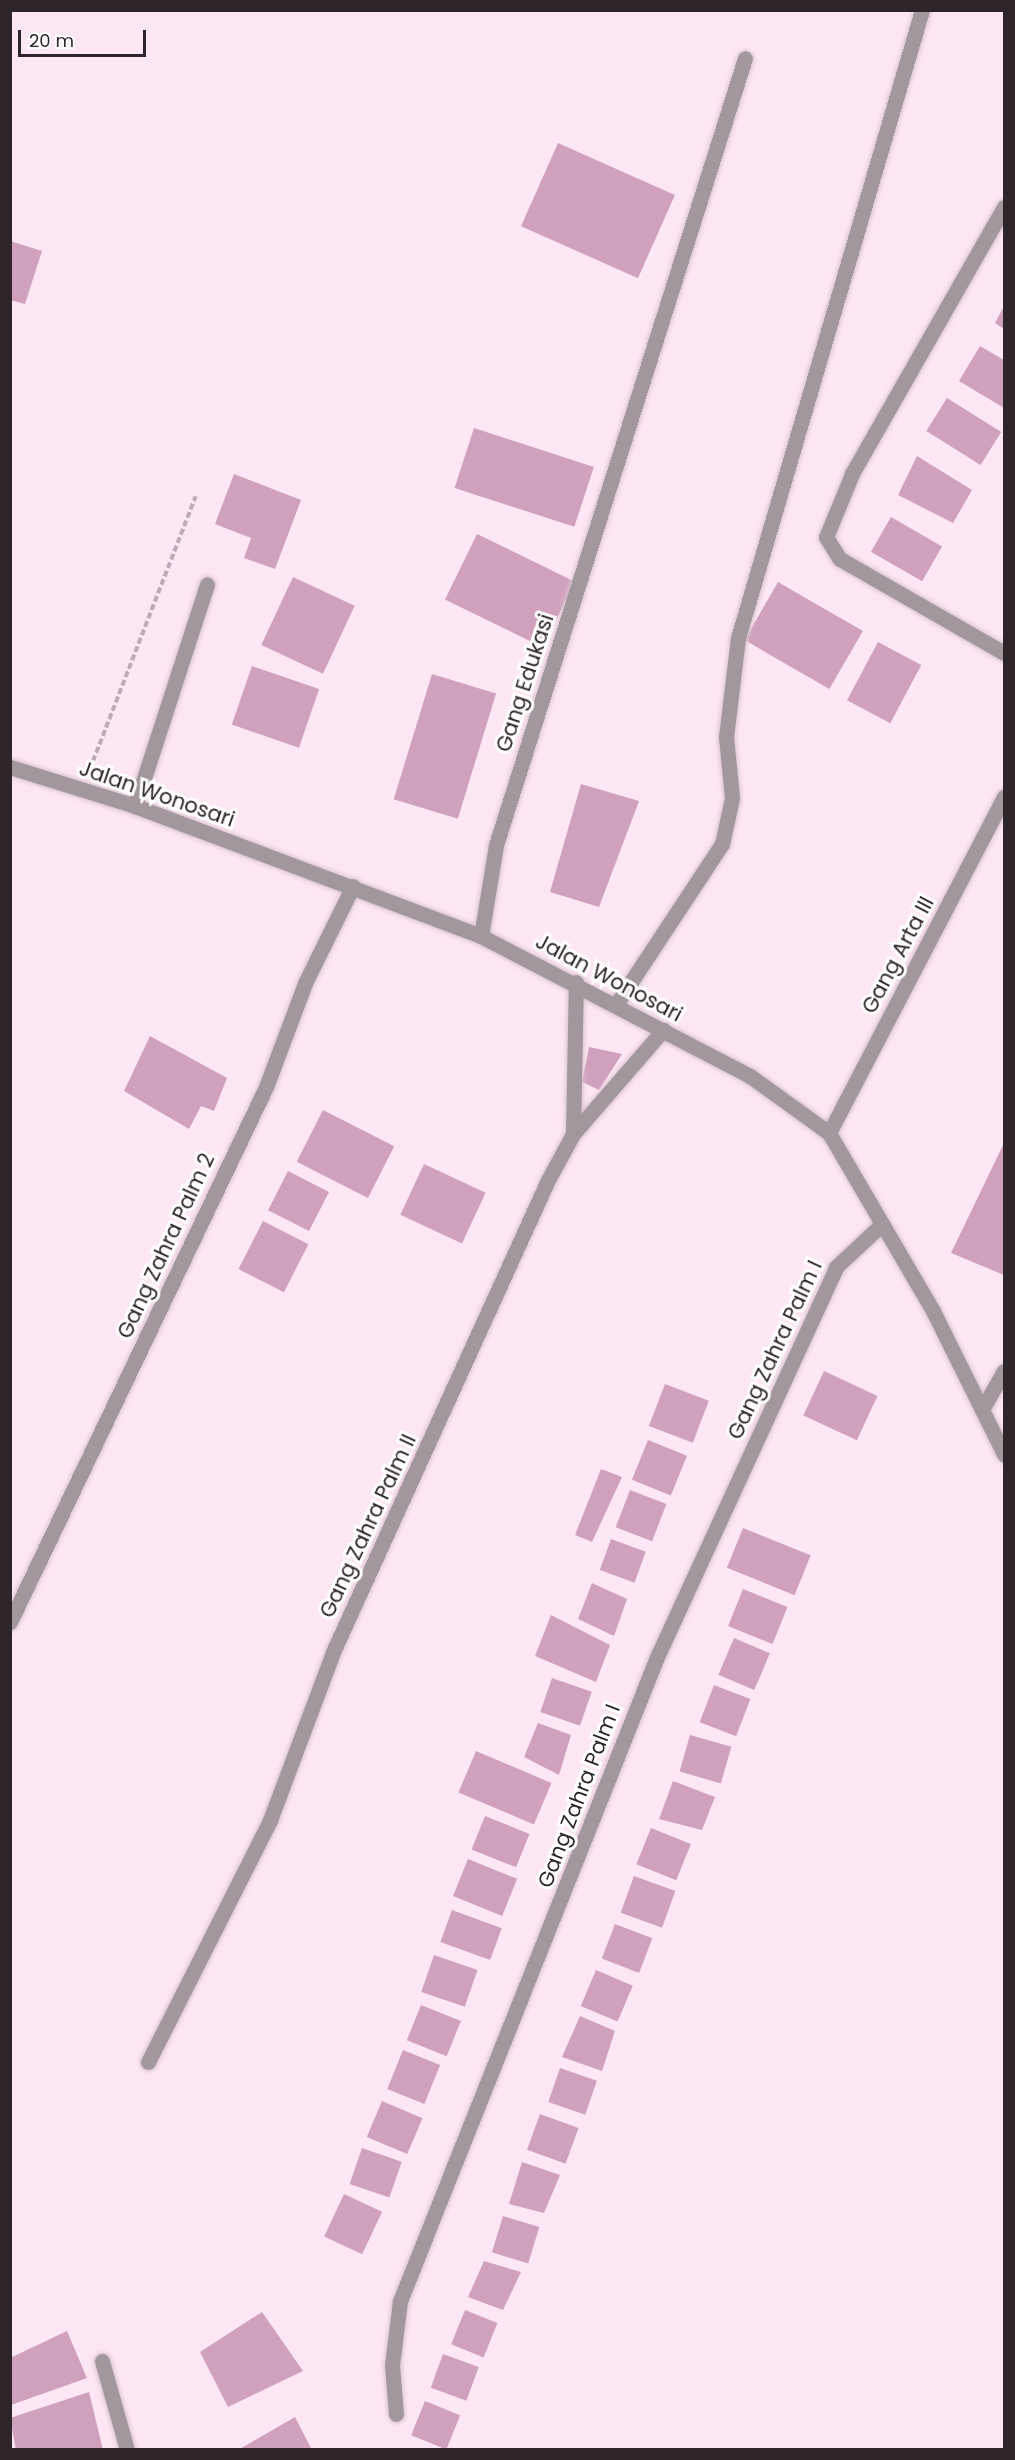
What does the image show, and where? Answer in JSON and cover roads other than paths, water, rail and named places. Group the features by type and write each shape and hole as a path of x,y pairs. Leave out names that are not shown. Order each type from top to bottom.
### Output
{"street":[{"path":"617,1003 722,844 732,798 726,737 738,638 922,10"},
{"name":"Gang Edukasi","path":"481,936 496,845 745,58"},
{"path":"1005,207 852,474 825,537 840,559 1005,653"},
{"path":"135,806 207,584"},
{"name":"Jalan Wonosari","path":"10,767 135,806 481,936 617,1003 750,1076 829,1133 984,1406 1005,1454"},
{"name":"Gang Arta III","path":"829,1133 1005,797"},
{"name":"Gang Zahra Palm 2","path":"10,1622 266,1087 305,983 353,886"},
{"path":"573,1134 576,982"},
{"name":"Gang Zahra Palm II","path":"148,2062 270,1820 333,1652 440,1423 489,1302 573,1134 663,1030"},
{"name":"Gang Zahra Palm I","path":"396,2414 392,2365 400,2301 657,1657 836,1267 881,1225"},
{"path":"984,1406 1005,1371"},
{"path":"102,2361 127,2450"}]}
